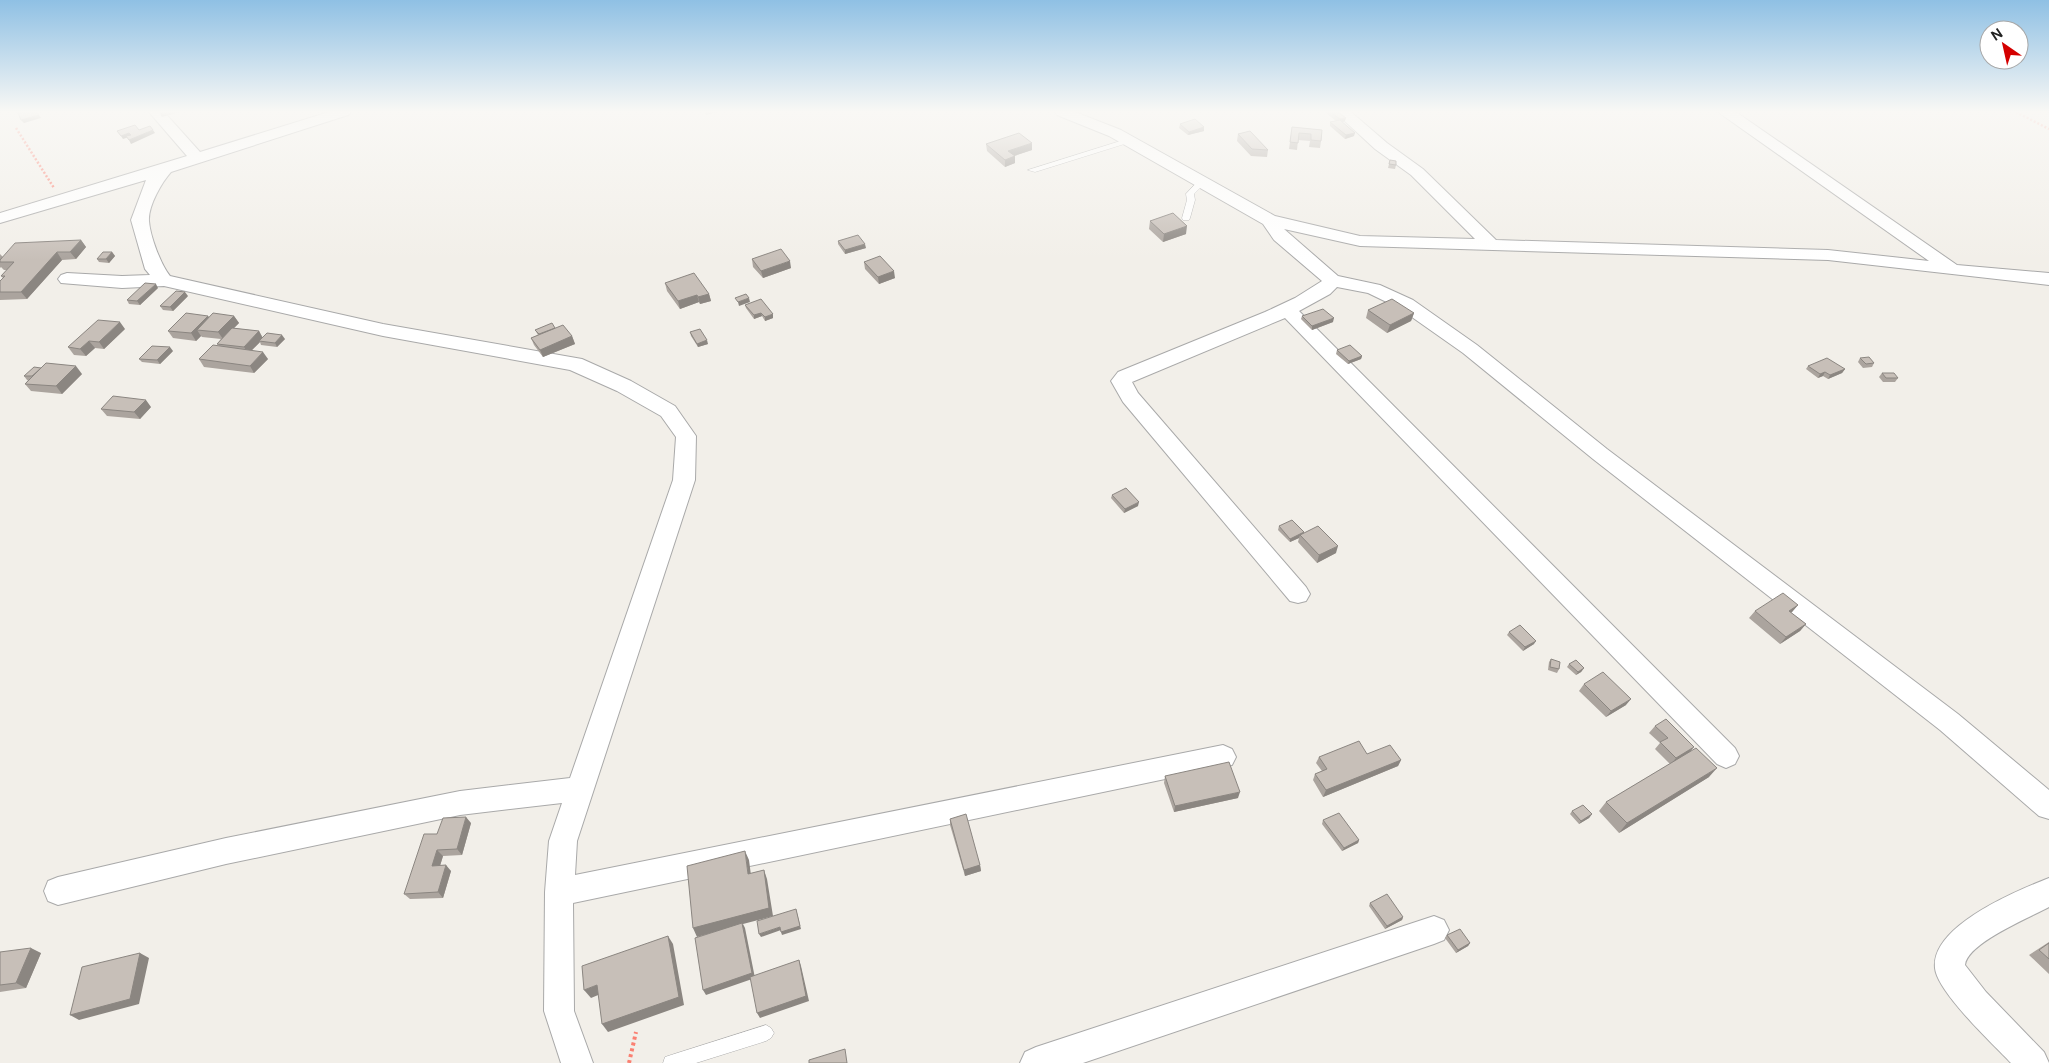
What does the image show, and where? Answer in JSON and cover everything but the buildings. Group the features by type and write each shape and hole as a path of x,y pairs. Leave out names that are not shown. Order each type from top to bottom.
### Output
{"street":[{"path":"0,218 62,201 184,162"},
{"path":"1168,162 1269,220 1360,241 1828,255 2049,279"},
{"path":"1403,162 1417,172 1491,245"},
{"path":"1797,162 1953,270"},
{"path":"164,280 154,269 140,220 151,186 155,178 165,169"},
{"path":"1269,220 1280,236 1333,281 1347,282 1374,289 1406,304 1470,349 1600,454 1949,722 2049,807"},
{"path":"67,279 122,282 164,280 383,330 486,346 575,364 624,386 668,410 686,436 684,480 563,841 558,892 559,1011 578,1063"},
{"path":"1298,594 1130,397 1122,387 1121,381 1125,377 1286,309 1331,286 1333,281"},
{"path":"1286,309 1726,756"},
{"path":"558,892 1223,758"},
{"path":"58,891 226,851 460,803 580,789"},
{"path":"2033,1063 1976,1003 1950,969 1951,954 1973,931 2049,892"},
{"path":"1036,1063 1434,930"}],"lane":[{"path":"1032,170 1060,162"},
{"path":"1186,218 1191,200 1190,194 1203,181"},
{"path":"671,1063 766,1033"}],"path":[{"path":"37,162 62,201"},
{"path":"629,1063 636,1032"}]}
